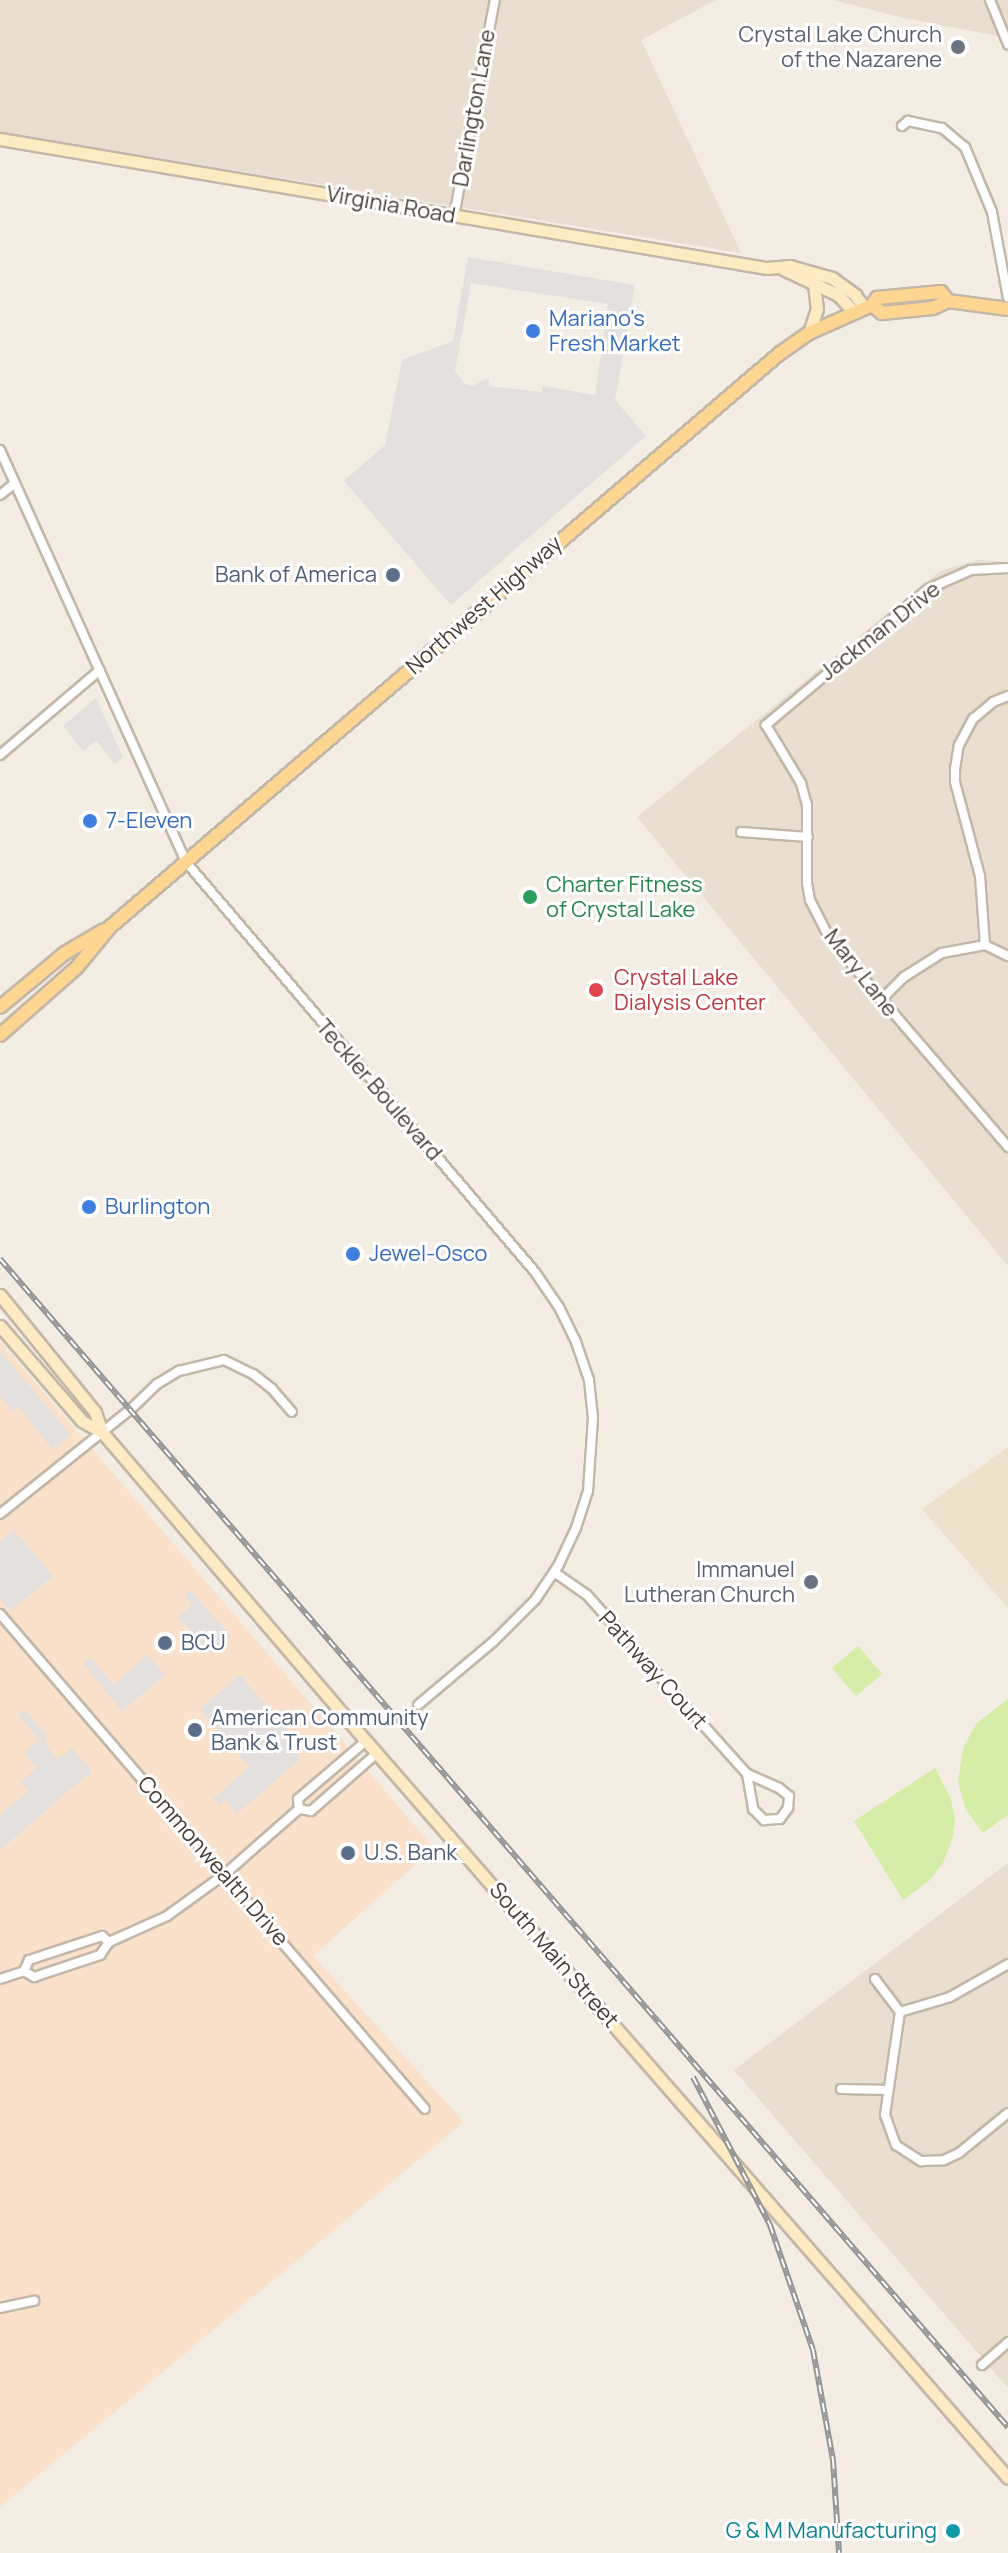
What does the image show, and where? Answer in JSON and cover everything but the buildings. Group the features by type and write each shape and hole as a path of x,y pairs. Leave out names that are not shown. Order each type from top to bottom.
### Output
{"main road":[{"path":"863,308 882,313 933,308 948,301 1008,309"},
{"name":"Northwest Highway","path":"0,1035 77,967 110,927 754,374 809,333 863,308"},
{"name":"Northwest Highway","path":"0,1007 65,953 110,927"}],"street":[{"name":"Darlington Lane","path":"454,216 495,0"},
{"path":"990,0 1008,44"},
{"path":"902,126 908,121 942,128 965,147 992,212 1008,298"},
{"name":"Virginia Road","path":"0,139 454,216 783,269 790,266 821,272 844,286 863,308"},
{"name":"Virginia Road","path":"783,269 787,274 814,283 863,308"},
{"path":"809,333 817,309 814,283"},
{"name":"Teckler Boulevard","path":"0,450 186,862 499,1228 559,1307 589,1380 593,1418 588,1491 576,1528 554,1572 536,1599 494,1641 418,1705"},
{"path":"0,495 15,483"},
{"name":"Jackman Drive","path":"766,725 928,589 971,570 1008,568"},
{"path":"0,755 100,670"},
{"path":"985,945 980,876 955,782 955,769 959,745 973,719 993,702 1008,696"},
{"name":"Mary Lane","path":"766,725 801,783 807,805 805,870 810,900 830,939 1008,1147"},
{"path":"741,832 808,837"},
{"path":"881,1000 904,977 942,953 985,945 1008,956"},
{"name":"South Main Street","path":"0,1295 95,1412 102,1432"},
{"name":"South Main Street","path":"0,1326 82,1421 102,1432 366,1741 1008,2478"},
{"path":"0,1514 157,1384 179,1371 224,1360 253,1374 292,1412"},
{"name":"Pathway Court","path":"554,1572 587,1595 747,1774 779,1788 789,1796 788,1808 780,1819 764,1820 753,1809 747,1774"},
{"name":"Commonwealth Drive","path":"0,1614 425,2109"},
{"path":"299,1809 298,1799 366,1741"},
{"path":"299,1809 311,1811 377,1753"},
{"path":"24,1971 34,1977 105,1953 109,1942 167,1916 225,1874 299,1809"},
{"path":"0,1979 24,1971 29,1960 102,1936 109,1942"},
{"path":"900,2012 950,1997 1008,1964"},
{"path":"875,1979 900,2012 888,2090 886,2126 896,2145 907,2155 932,2163 959,2153 1008,2113"},
{"path":"841,2089 888,2090"},
{"path":"0,2308 34,2301"},
{"path":"982,2365 1008,2342"}],"shaded area":[{"path":"0,0 716,0 641,40 741,253 0,132"},
{"path":"833,0 1008,0 1008,38 904,18"},
{"path":"468,257 635,285 615,400 646,436 451,605 344,481 385,445 402,360 453,341","holes":["471,283 608,304 595,395 543,386 542,392 489,386 489,378 472,386 464,383 455,371"]},
{"path":"978,560 1008,562 1008,1266 637,817 940,571"},
{"path":"96,698 123,757 115,764 96,741 83,751 63,726"},
{"path":"0,1341 434,1848 313,1956 464,2122 0,2507"},
{"path":"0,1350 70,1435 52,1449 18,1407 12,1411 0,1396"},
{"path":"1008,1447 1008,1608 922,1509"},
{"path":"14,1530 53,1576 10,1611 0,1599 0,1542"},
{"path":"190,1590 231,1636 211,1654 178,1617 192,1605 184,1595"},
{"path":"147,1654 165,1675 122,1711 83,1664 90,1658 114,1685"},
{"path":"240,1675 292,1735 285,1742 300,1759 237,1814 225,1800 219,1805 213,1799 249,1767 200,1709"},
{"path":"24,1709 46,1735 46,1746 58,1759 72,1748 92,1771 0,1850 0,1815 28,1791 21,1782 36,1768 24,1753 39,1739 18,1715"},
{"path":"1008,1863 1008,2388 734,2070"}],"green space":[{"path":"858,1646 882,1674 856,1696 832,1668"},
{"path":"1008,1699 1008,1815 983,1833 966,1810 958,1782 963,1748 976,1724"},
{"path":"935,1768 951,1799 955,1822 952,1840 943,1863 929,1881 903,1900 854,1821"}],"railway":[{"path":"0,1259 1008,2427"},
{"path":"693,2077 770,2225 813,2350 833,2460 839,2553"}],"place":[{"name":"Crystal Lake Church of the Nazarene","path":"958,47"},
{"name":"Mariano's Fresh Market","path":"533,331"},
{"name":"Bank of America","path":"393,575"},
{"name":"7-Eleven","path":"90,821"},
{"name":"Charter Fitness of Crystal Lake","path":"530,897"},
{"name":"Crystal Lake Dialysis Center","path":"596,990"},
{"name":"Burlington","path":"89,1207"},
{"name":"Jewel-Osco","path":"353,1254"},
{"name":"Immanuel Lutheran Church","path":"811,1582"},
{"name":"BCU","path":"165,1643"},
{"name":"American Community Bank & Trust","path":"195,1730"},
{"name":"U.S. Bank","path":"348,1853"},
{"name":"G & M Manufacturing","path":"953,2531"}]}
